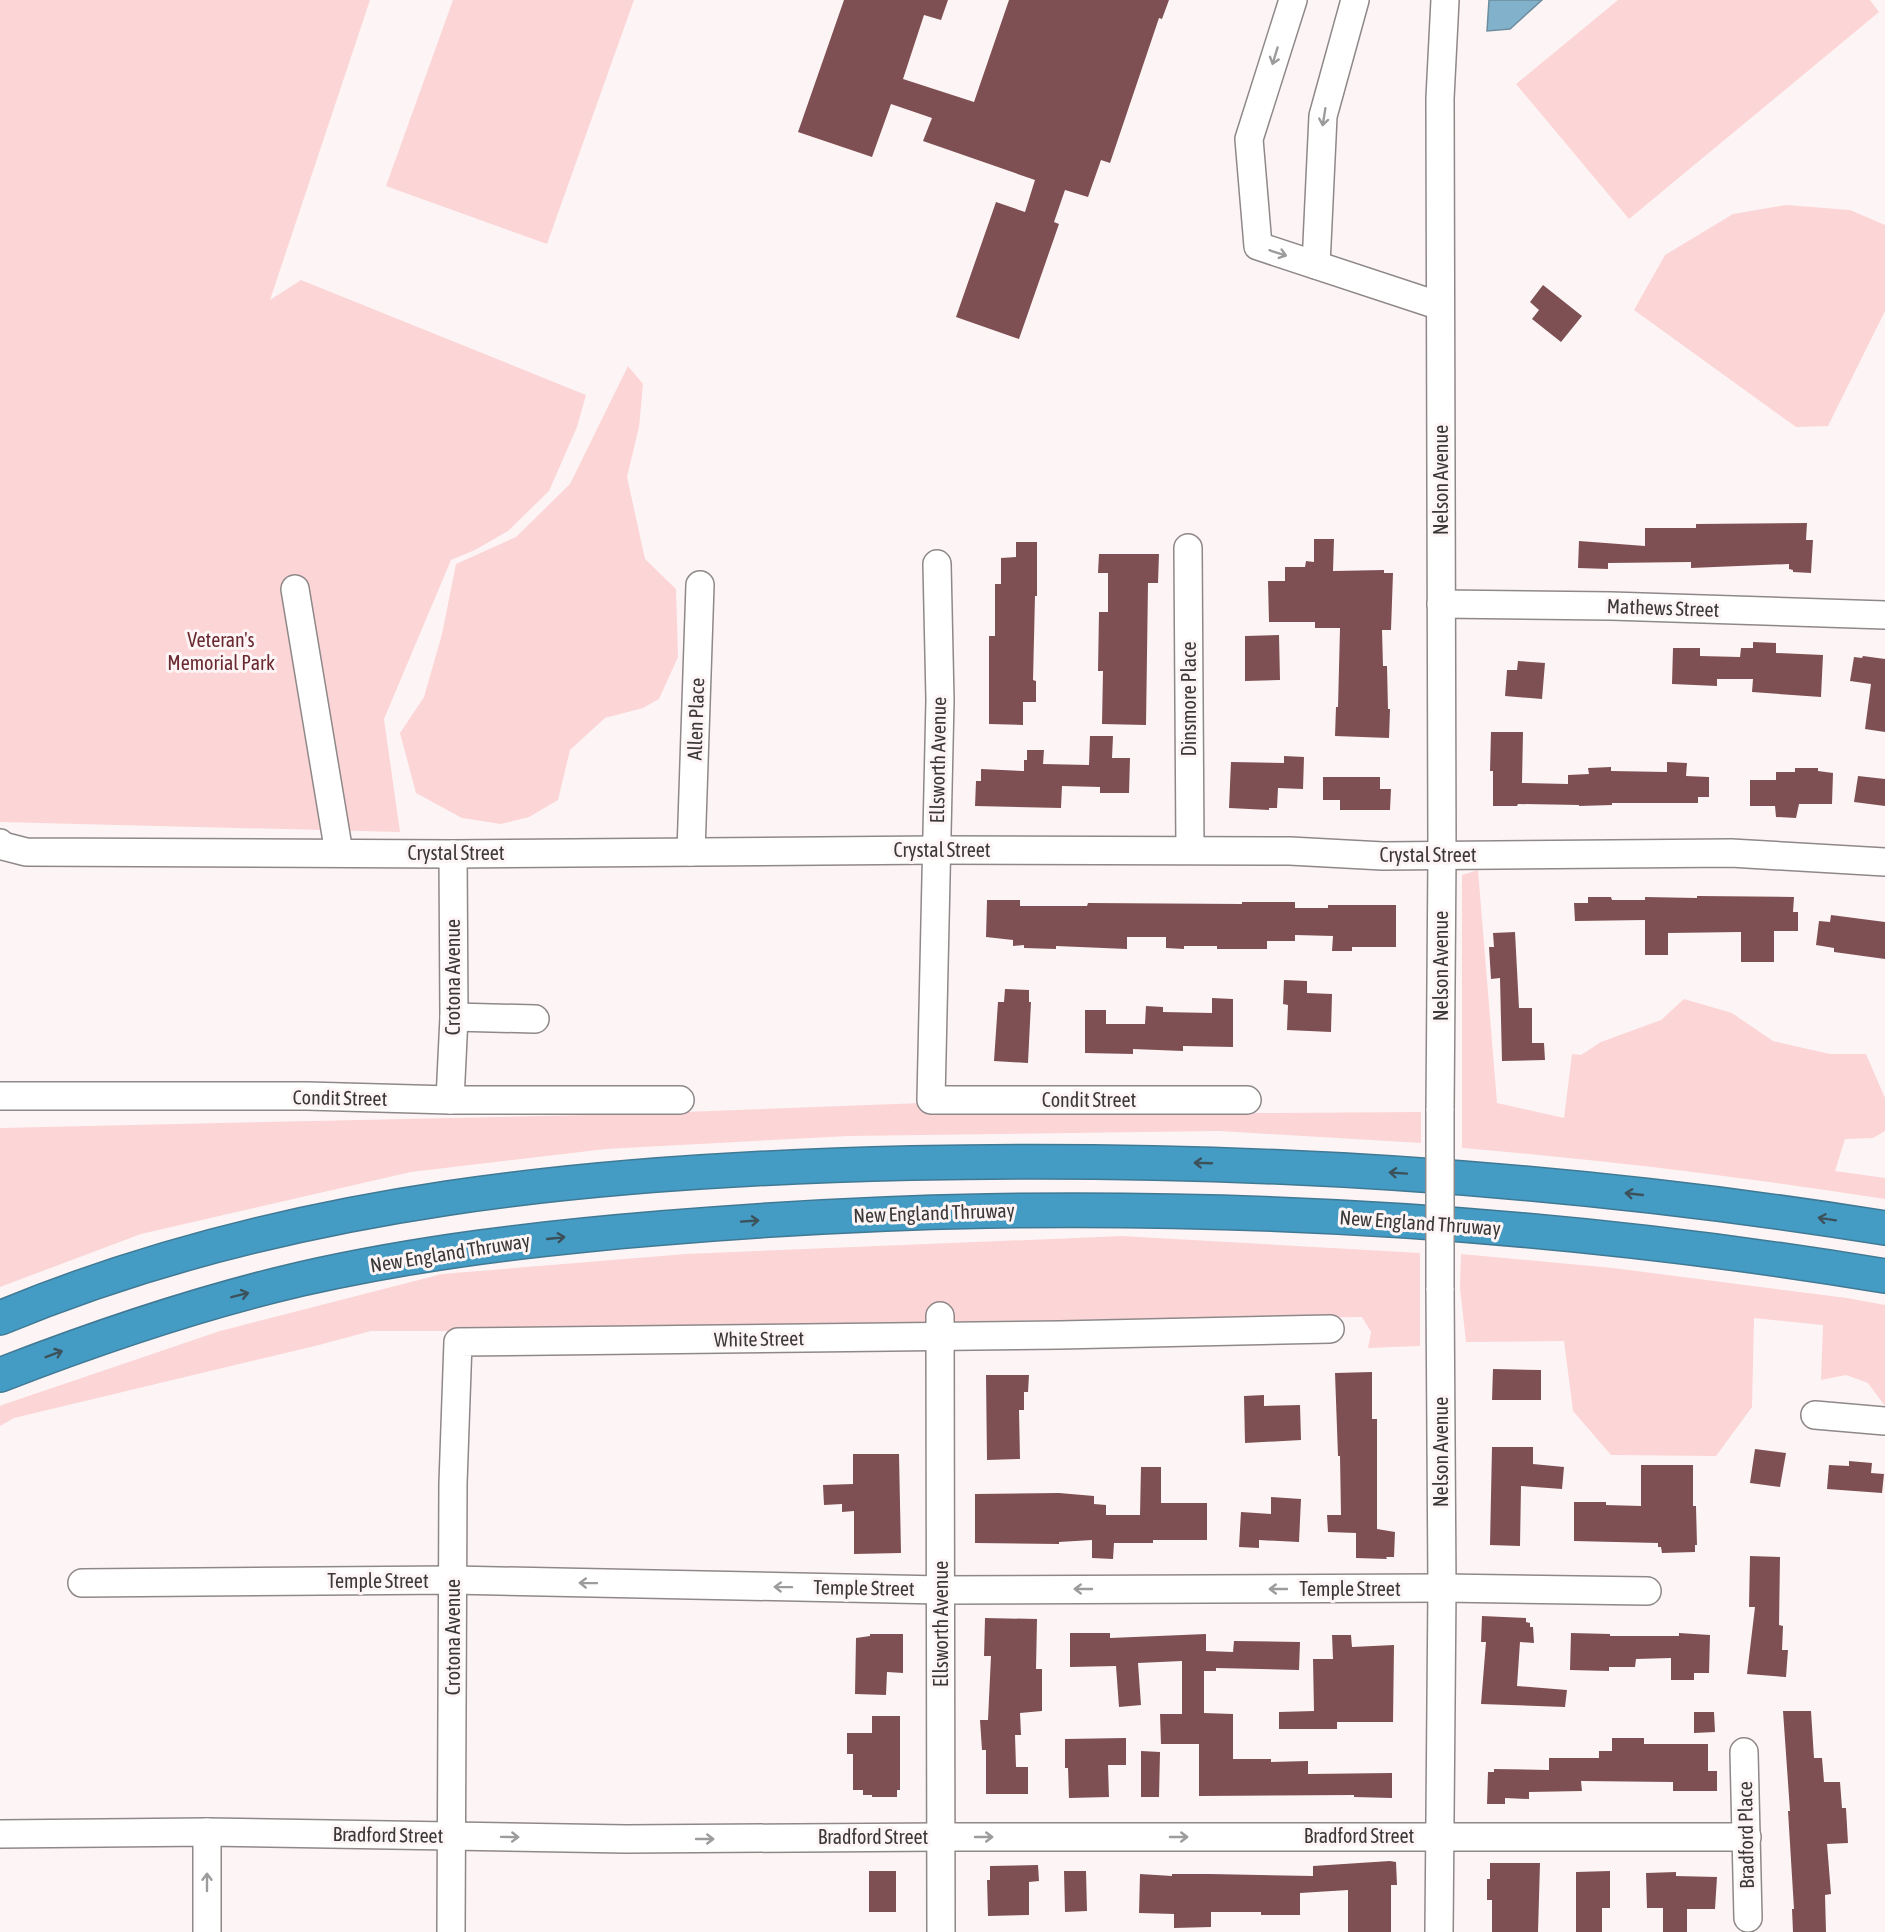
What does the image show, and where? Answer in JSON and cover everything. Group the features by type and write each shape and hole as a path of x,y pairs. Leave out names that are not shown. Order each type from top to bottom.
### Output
{"highway":[{"path":"0,1318 86,1285 160,1261 236,1240 388,1206 541,1185 866,1164 1089,1161 1324,1168 1611,1191 1735,1205 1885,1228"},
{"name":"New England Thruway","path":"0,1375 83,1343 222,1299 376,1263 532,1240 689,1226 845,1216 1081,1210 1328,1217 1474,1226 1631,1241 1885,1276"}],"street":[{"path":"1293,0 1249,140 1258,246 1440,306"},
{"path":"1316,265 1323,116 1355,0"},
{"name":"Nelson Avenue","path":"1439,1932 1442,1588 1440,98 1446,0"},
{"name":"Dinsmore Place","path":"1188,548 1190,850"},
{"name":"Ellsworth Avenue","path":"931,1100 940,700 937,564"},
{"name":"Allen Place","path":"691,852 700,585"},
{"path":"296,589 339,853"},
{"name":"Mathews Street","path":"1441,604 1611,606 1885,615"},
{"name":"Crystal Street","path":"0,843 3,846 26,852 453,854 1190,850 1290,851 1383,856 1731,853 1885,862"},
{"name":"Crotona Avenue","path":"450,1100 454,1017 453,854"},
{"path":"454,1017 535,1019"},
{"name":"Condit Street","path":"0,1096 307,1096 450,1100 680,1100"},
{"name":"Condit Street","path":"931,1100 1247,1100"},
{"name":"Ellsworth Avenue","path":"940,1326 940,1932"},
{"name":"White Street","path":"458,1342 940,1326 1059,1335 1330,1329"},
{"name":"Crotona Avenue","path":"452,1932 453,1483 458,1342"},
{"path":"1815,1415 1885,1421"},
{"name":"Temple Street","path":"82,1582 453,1580 941,1590 1442,1588 1647,1591"},
{"name":"Bradford Place","path":"1744,1752 1748,1918"},
{"path":"207,1832 207,1932"},
{"name":"Bradford Street","path":"0,1834 207,1832 626,1839 1747,1837"}],"green space":[{"name":"Veteran's Memorial Park","path":"0,0 370,0 270,300 301,280 586,395 577,427 549,491 508,531 475,550 451,560 384,719 400,832 0,822"},
{"path":"453,0 634,0 547,244 386,186"},
{"path":"1618,0 1870,0 1879,12 1629,219 1516,84"},
{"path":"1786,205 1850,210 1885,225 1885,311 1828,426 1796,427 1634,310 1665,255 1733,214"},
{"path":"628,366 643,384 639,427 627,477 645,559 676,589 678,657 659,699 643,708 605,718 570,750 558,800 529,817 501,824 462,818 416,793 400,733 424,697 442,634 456,564 516,537 570,484"},
{"path":"1478,870 1497,1103 1564,1118 1572,1054 1581,1055 1601,1042 1661,1020 1684,999 1732,1013 1773,1041 1830,1054 1866,1054 1885,1098 1885,1131 1873,1138 1845,1139 1835,1171 1885,1178 1885,1199 1674,1170 1462,1148 1462,875"},
{"path":"922,1103 934,1109 1267,1113 1421,1112 1421,1143 1219,1131 848,1136 606,1149 411,1172 141,1234 0,1287 0,1128 632,1114"},
{"path":"1122,1236 1420,1253 1420,1346 1368,1348 1371,1332 1362,1317 371,1331 14,1418 0,1426 0,1406 2,1405 220,1331 442,1274 686,1254"},
{"path":"1461,1254 1613,1268 1847,1298 1885,1305 1885,1406 1868,1383 1846,1375 1821,1380 1823,1325 1754,1318 1752,1407 1716,1456 1611,1455 1573,1411 1564,1341 1466,1342 1460,1288"}],"water":[{"path":"1489,0 1542,0 1510,29 1487,31"}],"building":[{"path":"844,0 948,0 941,20 924,15 903,79 974,102 1009,0 1169,0 1162,19 1159,18 1110,163 1101,160 1088,197 1065,190 1054,222 1059,224 1019,339 956,317 996,202 1025,212 1035,180 923,141 932,118 891,104 872,157 798,132"},
{"path":"1543,285 1582,316 1561,342 1532,319 1539,310 1530,302"},
{"path":"1807,523 1806,540 1813,540 1811,573 1793,572 1789,569 1789,564 1691,568 1691,562 1608,563 1608,569 1578,568 1579,541 1645,546 1645,528 1696,528 1696,524"},
{"path":"1314,539 1334,539 1333,571 1384,570 1384,573 1393,573 1391,630 1382,630 1383,666 1387,666 1388,709 1390,709 1389,738 1335,736 1340,628 1315,628 1315,622 1269,622 1268,581 1285,581 1285,567 1305,567 1306,561 1314,562"},
{"path":"1016,542 1037,542 1033,680 1036,681 1036,702 1023,702 1023,725 989,724 989,636 995,636 995,584 1001,584 1001,558 1016,557"},
{"path":"1099,554 1159,554 1158,583 1148,583 1146,725 1102,724 1103,671 1098,671 1099,612 1108,612 1108,573 1098,573"},
{"path":"1279,635 1280,680 1245,681 1245,636"},
{"path":"1753,642 1776,643 1776,653 1823,655 1821,697 1752,692 1753,679 1717,679 1717,686 1672,684 1673,648 1700,648 1700,656 1740,657 1741,648 1753,648"},
{"path":"1863,656 1885,659 1885,732 1865,729 1871,684 1850,681 1854,657 1862,658"},
{"path":"1518,661 1545,663 1542,699 1505,696 1507,670 1517,670"},
{"path":"1491,732 1523,732 1522,783 1568,784 1568,775 1589,774 1588,768 1611,767 1611,771 1667,772 1667,762 1687,763 1686,776 1709,777 1709,797 1698,797 1698,803 1493,806 1493,771 1490,771"},
{"path":"1090,736 1113,736 1112,758 1130,758 1129,793 1100,793 1100,787 1062,786 1061,808 975,806 976,781 981,781 981,769 1024,771 1027,750 1044,750 1043,764 1089,765"},
{"path":"1284,756 1304,757 1303,789 1278,788 1277,808 1269,808 1269,810 1229,808 1231,762 1284,763"},
{"path":"1795,768 1818,768 1818,771 1833,773 1832,804 1799,804 1796,818 1776,817 1775,806 1750,806 1750,780 1776,780 1776,772 1795,772"},
{"path":"1858,776 1885,779 1885,806 1854,802"},
{"path":"1323,777 1380,777 1380,789 1391,789 1390,810 1340,810 1340,800 1323,800"},
{"path":"1697,896 1794,897 1793,912 1798,912 1798,931 1774,931 1774,962 1741,962 1741,932 1668,933 1668,955 1645,955 1645,920 1575,921 1574,903 1588,903 1588,897 1645,900 1645,897 1697,898"},
{"path":"987,900 1020,900 1020,906 1087,906 1088,903 1242,904 1242,902 1295,902 1295,908 1328,908 1328,905 1396,905 1396,947 1352,947 1352,951 1332,951 1333,936 1295,935 1295,941 1267,941 1267,949 1217,949 1217,946 1166,948 1166,937 1127,937 1127,949 1056,946 1056,949 1024,948 1024,945 1013,946 1013,940 986,937"},
{"path":"1831,915 1885,922 1885,959 1834,952 1834,948 1816,945 1819,921 1830,922"},
{"path":"1515,932 1519,1008 1532,1008 1532,1043 1544,1043 1545,1060 1502,1061 1500,978 1491,979 1489,947 1494,947 1493,933"},
{"path":"1284,980 1307,981 1307,993 1332,994 1331,1032 1287,1030 1288,1005 1283,1004"},
{"path":"1005,989 1029,990 1029,1002 1031,1002 1028,1063 994,1061 998,1002 1004,1002"},
{"path":"1212,998 1233,999 1233,1047 1183,1046 1183,1051 1133,1049 1133,1054 1085,1053 1085,1010 1106,1010 1106,1024 1145,1024 1146,1006 1163,1007 1163,1012 1212,1013"},
{"path":"1493,1369 1541,1370 1541,1400 1492,1400"},
{"path":"1372,1372 1372,1419 1377,1419 1377,1529 1395,1532 1394,1557 1386,1557 1387,1559 1356,1558 1356,1533 1328,1532 1327,1515 1341,1515 1335,1373"},
{"path":"986,1375 1029,1375 1028,1392 1024,1392 1024,1410 1019,1410 1020,1459 987,1460"},
{"path":"1264,1395 1264,1406 1300,1405 1301,1440 1245,1443 1244,1396"},
{"path":"1492,1447 1533,1447 1533,1464 1564,1467 1562,1489 1521,1486 1520,1546 1490,1545"},
{"path":"1755,1449 1786,1453 1780,1487 1750,1483"},
{"path":"853,1454 899,1454 901,1553 854,1554 854,1511 842,1512 842,1504 824,1505 823,1485 853,1484"},
{"path":"1849,1461 1872,1463 1871,1473 1884,1474 1882,1493 1827,1489 1829,1465 1849,1466"},
{"path":"1641,1465 1693,1465 1693,1506 1696,1506 1697,1545 1695,1545 1695,1552 1662,1553 1658,1543 1574,1541 1574,1502 1606,1502 1606,1505 1641,1506"},
{"path":"1141,1467 1161,1467 1161,1503 1207,1503 1207,1540 1114,1543 1113,1559 1092,1558 1092,1540 1059,1542 1059,1544 975,1543 975,1494 1059,1493 1094,1496 1094,1504 1106,1505 1106,1515 1140,1515"},
{"path":"1271,1497 1301,1499 1299,1542 1259,1540 1259,1548 1239,1547 1241,1512 1271,1514"},
{"path":"1750,1556 1780,1557 1779,1625 1783,1626 1782,1650 1788,1650 1786,1677 1747,1674 1755,1607 1749,1607"},
{"path":"1482,1616 1526,1618 1526,1622 1533,1627 1534,1643 1520,1642 1517,1686 1567,1690 1565,1707 1481,1704 1486,1642 1481,1642"},
{"path":"985,1618 1037,1619 1036,1669 1042,1669 1042,1711 1020,1713 1021,1735 1015,1735 1016,1767 1028,1767 1028,1794 986,1794 986,1750 982,1750 980,1720 988,1720 991,1656 984,1656"},
{"path":"1070,1633 1110,1633 1110,1638 1206,1634 1206,1651 1233,1652 1234,1641 1300,1642 1299,1670 1216,1668 1216,1671 1204,1671 1204,1713 1233,1714 1233,1759 1271,1759 1271,1762 1308,1761 1308,1774 1392,1773 1392,1798 1354,1797 1354,1795 1199,1796 1199,1744 1161,1744 1160,1714 1182,1714 1182,1661 1138,1663 1141,1705 1119,1707 1116,1666 1070,1667"},
{"path":"1571,1633 1610,1634 1610,1636 1679,1636 1679,1633 1710,1635 1709,1673 1694,1673 1694,1680 1671,1680 1671,1658 1636,1659 1635,1667 1609,1667 1609,1671 1570,1670"},
{"path":"870,1634 903,1634 903,1673 887,1672 886,1695 855,1694 856,1638 870,1636"},
{"path":"1332,1635 1351,1635 1352,1647 1394,1645 1393,1722 1337,1722 1337,1729 1279,1729 1279,1712 1314,1711 1313,1659 1333,1659"},
{"path":"1783,1711 1811,1711 1814,1758 1822,1758 1824,1782 1840,1782 1842,1808 1846,1808 1848,1843 1827,1844 1831,1894 1825,1895 1826,1932 1793,1932 1792,1909 1794,1909 1788,1811 1790,1811"},
{"path":"1694,1712 1714,1712 1715,1732 1694,1733"},
{"path":"872,1716 900,1716 900,1790 897,1790 897,1797 872,1797 872,1795 863,1795 863,1790 853,1790 853,1754 847,1754 847,1733 872,1733"},
{"path":"1126,1738 1126,1765 1108,1765 1109,1797 1069,1798 1068,1768 1065,1768 1065,1739"},
{"path":"1612,1738 1644,1738 1644,1744 1708,1744 1708,1771 1717,1771 1717,1791 1673,1791 1673,1782 1581,1781 1582,1791 1529,1792 1529,1799 1505,1798 1505,1804 1487,1804 1488,1772 1494,1772 1494,1769 1549,1770 1549,1758 1599,1758 1599,1751 1612,1751"},
{"path":"1141,1751 1160,1752 1159,1797 1141,1797"},
{"path":"1396,1862 1397,1885 1391,1885 1391,1932 1348,1932 1348,1890 1300,1893 1300,1915 1211,1912 1211,1927 1174,1928 1174,1914 1139,1913 1140,1874 1313,1876 1313,1866"},
{"path":"1490,1863 1540,1863 1538,1932 1492,1932 1492,1900 1487,1900"},
{"path":"1038,1865 1039,1881 1029,1882 1029,1915 988,1916 987,1880 990,1880 990,1866"},
{"path":"869,1871 896,1871 896,1912 869,1912"},
{"path":"1064,1871 1086,1871 1087,1911 1065,1912"},
{"path":"1610,1871 1610,1908 1602,1908 1602,1932 1576,1932 1576,1872"},
{"path":"1676,1872 1676,1876 1717,1877 1715,1909 1687,1909 1687,1932 1663,1932 1663,1908 1647,1908 1646,1873"}]}
